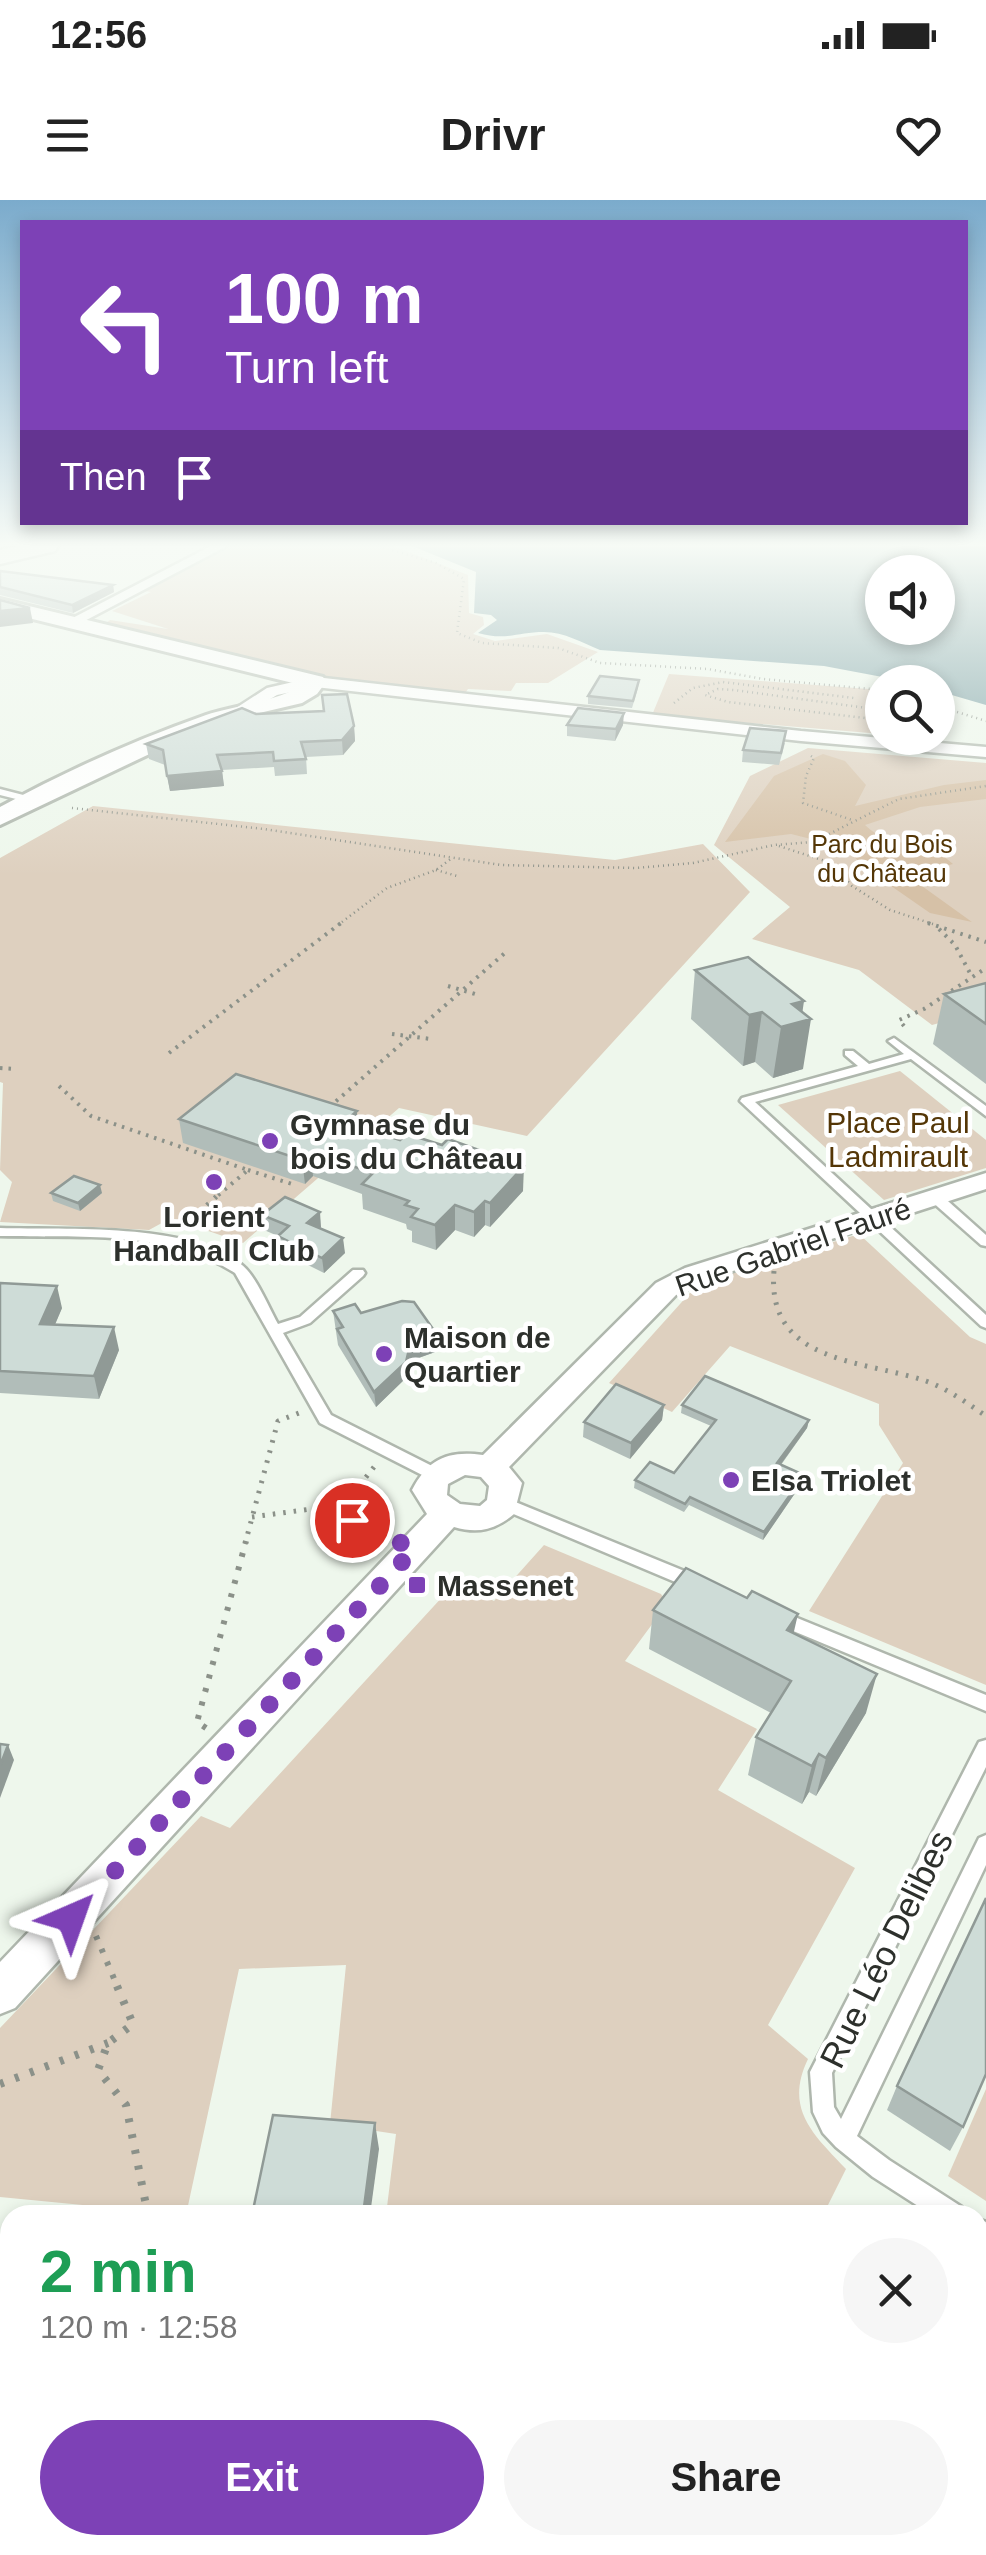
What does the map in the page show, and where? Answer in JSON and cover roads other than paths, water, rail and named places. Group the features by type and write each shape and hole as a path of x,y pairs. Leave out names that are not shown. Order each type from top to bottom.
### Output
{"street":[{"path":"203,656 308,690 403,694 986,752"},
{"path":"241,710 259,692 256,678 242,666"},
{"path":"0,817 92,770 241,710 308,690"},
{"name":"Rue Gabriel Fauré","path":"490,1467 666,1289 695,1274 986,1181"},
{"path":"461,1463 490,1467 506,1484 503,1504 478,1519 446,1515 430,1497 436,1475 461,1463"},
{"path":"0,1993 446,1515"}],"lane":[{"path":"0,792 32,800"},
{"path":"894,1040 986,1112"},
{"path":"850,1053 868,1068"},
{"path":"730,1106 913,1055"},
{"path":"746,1101 986,1323"},
{"path":"935,1197 986,1242"},
{"path":"0,1232 177,1242 225,1256 240,1270 325,1419 436,1475"},
{"path":"274,1331 305,1320 358,1273"},
{"path":"503,1504 718,1592"},
{"path":"754,1607 986,1703"},
{"name":"Rue Léo Delibes","path":"939,2205 860,2154 844,2138 824,2114 821,2072 986,1748"},
{"path":"844,2138 986,1844"}],"water":[{"path":"683,656 986,656 986,705 955,696 955,665 865,665 865,674 824,666"}],"place":[{"name":"Gymnase du bois du Château","path":"270,1141"},
{"name":"Lorient Handball Club","path":"214,1182"},
{"name":"Maison de Quartier","path":"384,1354"},
{"name":"Elsa Triolet","path":"731,1480"},
{"name":"Massenet","path":"417,1585"}],"park label":[{"name":"Parc du Bois du Château","path":"882,858"},
{"name":"Place Paul Ladmirault","path":"898,1139"}]}
